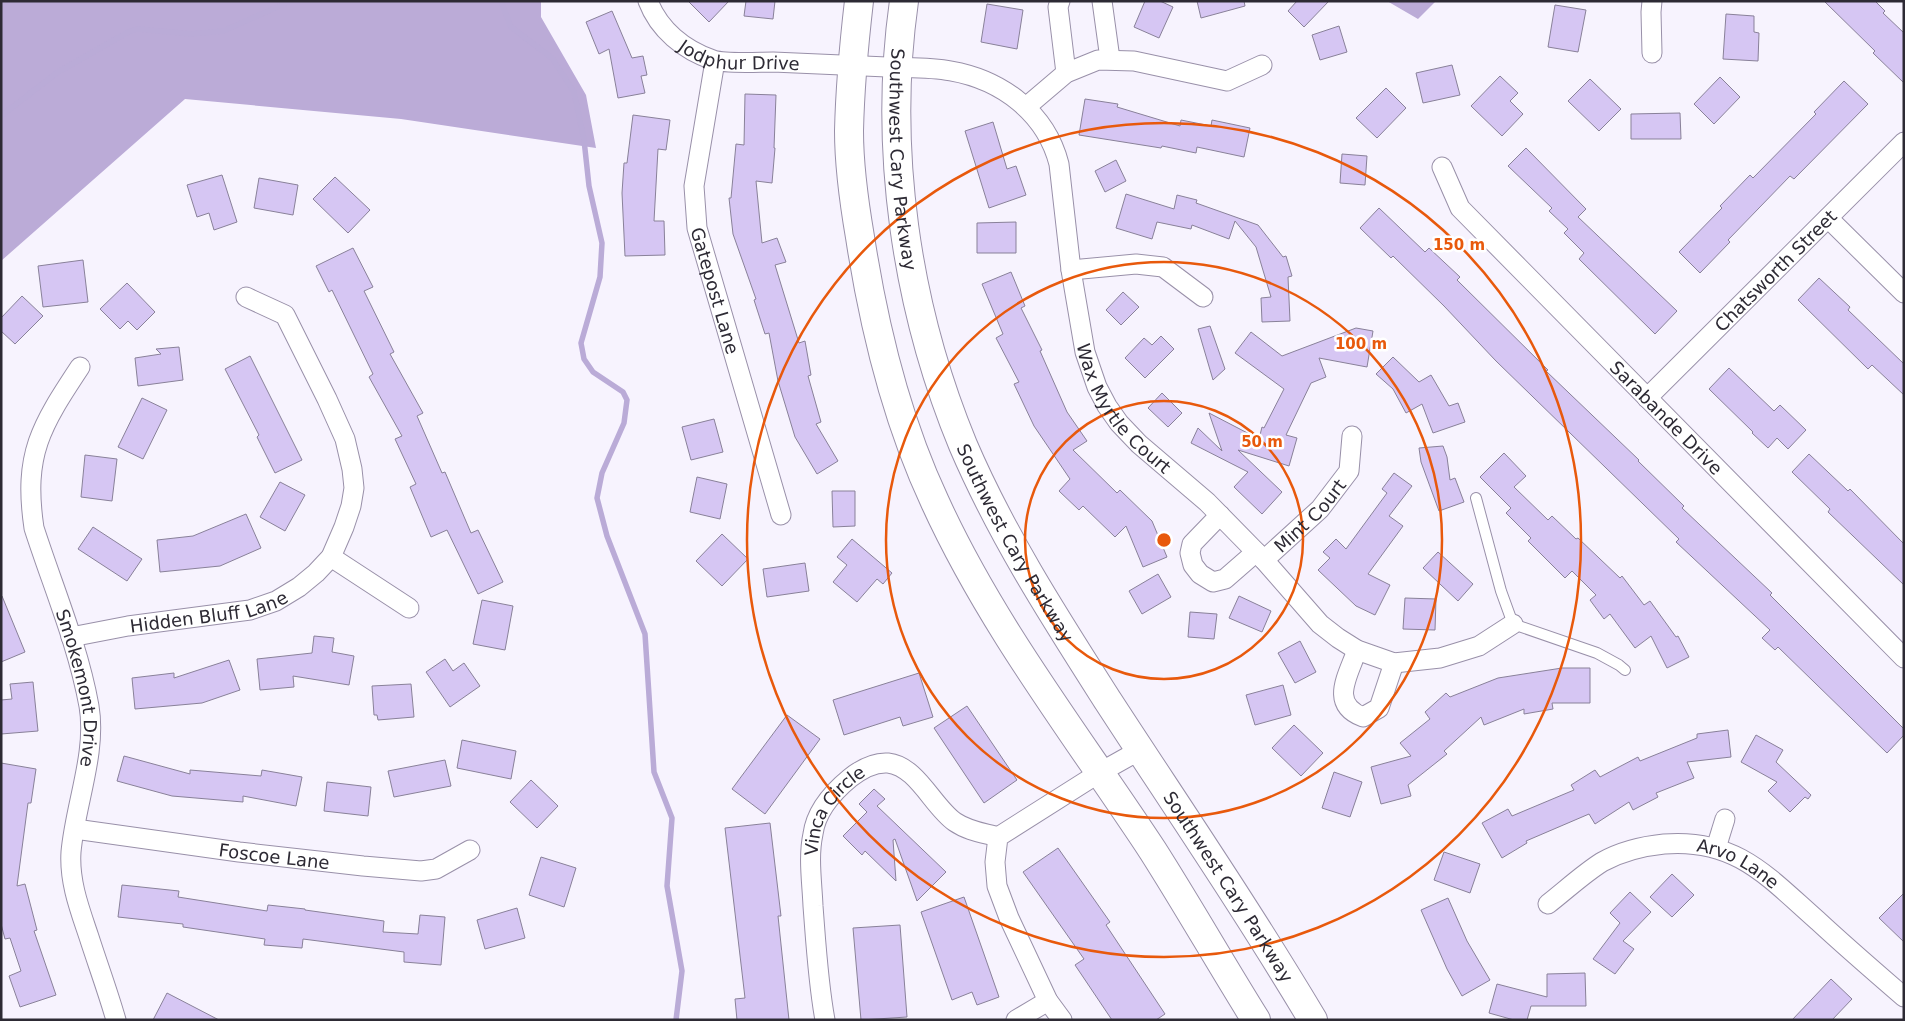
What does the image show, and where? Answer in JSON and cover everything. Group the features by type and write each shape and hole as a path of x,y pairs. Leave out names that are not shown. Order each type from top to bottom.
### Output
{"main road":[{"path":"859,1 849,132 854,201 874,319 902,417 934,500 954,542 1007,633 1153,852 1256,1020"},
{"name":"Southwest Cary Parkway","path":"904,1 897,67 897,122 903,218 920,313 949,406 968,454 999,521 1043,599 1313,1020"}],"street":[{"name":"Jodphur Drive","path":"648,1 661,26 674,38 690,50 715,61 854,65"},
{"path":"1060,1 1058,7 1066,73"},
{"path":"1102,1 1110,60"},
{"path":"1652,1 1652,53"},
{"path":"1026,107 1066,73 1098,60 1134,61 1227,81 1262,65"},
{"name":"Gatepost Lane","path":"715,61 694,186 697,228 782,515"},
{"name":"Wax Myrtle Court","path":"854,65 950,71 976,77 994,84 1026,107 1038,120 1056,151 1071,270 1086,352 1097,387 1107,406 1119,423 1139,444 1220,515 1260,556 1320,624 1356,650 1394,663 1440,658 1460,653 1479,646 1513,624"},
{"name":"Chatsworth Street","path":"1647,398 1904,142"},
{"name":"Sarabande Drive","path":"1442,167 1460,208 1904,658"},
{"path":"1828,218 1904,293"},
{"path":"1071,270 1136,264 1163,268 1203,297"},
{"name":"Hidden Bluff Lane","path":"71,637 128,626 250,610 276,601 316,573 331,557 347,520 354,488 345,439 285,315 246,297"},
{"name":"Smokemont Drive","path":"80,366 50,413 40,434 33,458 30,489 34,528 71,637 89,707 90,734 71,852 71,875 77,902 116,1020"},
{"name":"Mint Court","path":"1220,515 1192,544 1190,553 1200,574 1213,582 1225,579 1260,556 1320,509 1349,471 1352,436"},
{"path":"331,557 409,608"},
{"path":"1356,650 1342,694 1345,705 1354,713 1363,717 1379,708 1394,663"},
{"path":"1062,1020 1048,1001 1009,918 997,886 995,862 998,836 1099,773 1140,750"},
{"name":"Vinca Circle","path":"825,1020 818,986 811,861 812,833 820,812 831,795 857,772 871,765 888,763 906,770 918,780 936,804 956,823 973,831 998,836"},
{"path":"1716,848 1725,819"},
{"name":"Foscoe Lane","path":"76,829 239,852 363,866 421,870 436,869 470,850"},
{"name":"Arvo Lane","path":"1548,904 1597,866 1630,850 1654,845 1682,843 1700,844 1716,848 1752,865 1904,997"},
{"path":"1016,1020 1048,1001"}],"lane":[{"path":"1476,498 1501,591 1513,624 1598,653 1624,670"}],"shaded area":[{"path":"1,1 541,1 541,17 586,95 596,148 401,119 185,99 1,261"},
{"path":"1387,1 1436,1 1418,19"}],"building":[{"path":"688,1 729,1 709,22"},
{"path":"746,1 775,1 773,19 744,16"},
{"path":"1145,1 1160,1 1173,7 1159,38 1134,27"},
{"path":"1197,1 1244,1 1245,6 1201,18"},
{"path":"1297,1 1329,1 1304,27 1288,11"},
{"path":"1824,1 1875,1 1885,11 1883,13 1904,33 1904,83 1873,53 1875,51"},
{"path":"987,4 1023,10 1017,49 981,42"},
{"path":"1555,5 1586,10 1578,52 1548,47"},
{"path":"612,11 632,58 643,56 647,75 641,76 645,93 618,98 609,49 599,54 586,22"},
{"path":"1726,14 1754,16 1754,32 1759,33 1758,61 1723,59"},
{"path":"1339,26 1347,52 1320,60 1312,35"},
{"path":"1452,65 1460,95 1423,103 1416,73"},
{"path":"1500,76 1518,93 1510,101 1523,114 1502,136 1471,106"},
{"path":"1720,77 1740,97 1714,124 1694,104"},
{"path":"1590,79 1621,109 1599,131 1568,101"},
{"path":"1844,81 1868,104 1794,179 1790,176 1728,240 1730,242 1700,273 1679,252 1722,208 1720,206 1750,175 1753,178 1816,114 1814,112"},
{"path":"1386,88 1406,108 1377,138 1356,118"},
{"path":"745,94 776,95 772,183 756,181 762,243 777,238 786,262 775,265 799,343 805,341 811,375 808,376 821,422 816,424 838,461 817,474 795,437 778,381 769,333 765,334 754,300 756,299 733,234 729,198 731,198 736,144 744,145"},
{"path":"1085,99 1118,104 1117,107 1180,126 1181,120 1211,126 1212,120 1250,128 1244,157 1197,147 1196,153 1162,146 1161,148 1079,135"},
{"path":"1680,113 1681,139 1631,139 1631,114"},
{"path":"633,115 670,120 666,150 658,149 654,221 664,221 665,255 625,256 622,193 624,163 627,163"},
{"path":"993,122 1007,169 1016,166 1026,195 989,208 965,131"},
{"path":"1526,148 1586,209 1578,217 1677,311 1655,334 1579,259 1584,253 1564,233 1568,229 1549,211 1552,208 1508,166"},
{"path":"1342,154 1367,156 1365,185 1340,183"},
{"path":"1116,160 1126,181 1105,192 1095,171"},
{"path":"222,175 237,222 214,230 209,213 197,217 187,185"},
{"path":"335,177 370,210 348,233 313,199"},
{"path":"259,178 298,185 293,215 254,208"},
{"path":"1126,194 1174,209 1177,195 1197,200 1196,203 1258,225 1283,257 1286,256 1292,276 1288,277 1290,321 1262,322 1261,298 1271,297 1256,247 1235,221 1229,239 1192,225 1191,229 1157,222 1152,239 1116,228"},
{"path":"1379,208 1425,252 1429,248 1460,277 1457,280 1548,370 1546,371 1639,460 1684,506 1682,508 1772,593 1770,595 1904,729 1904,735 1887,753 1778,647 1775,650 1762,638 1770,630 1676,542 1679,539 1496,361 1444,306 1393,256 1391,258 1360,228"},
{"path":"1016,222 1016,253 977,253 977,223"},
{"path":"353,248 373,287 364,291 394,352 390,354 423,413 417,416 442,473 445,472 471,533 478,530 503,582 478,594 447,530 431,537 410,487 416,484 395,439 402,436 369,377 373,374 332,290 329,292 316,266"},
{"path":"83,260 88,302 43,307 38,266"},
{"path":"1011,272 1025,306 1021,308 1042,350 1040,351 1067,412 1087,441 1073,450 1117,493 1120,490 1152,521 1167,557 1143,567 1126,526 1115,537 1083,506 1079,510 1059,491 1070,479 1034,426 1014,384 1019,382 996,338 1003,334 982,284"},
{"path":"1819,278 1850,307 1848,310 1904,364 1904,395 1872,365 1868,369 1798,300"},
{"path":"127,283 155,312 137,330 128,321 120,329 100,309"},
{"path":"1123,292 1139,307 1121,325 1106,310"},
{"path":"22,296 43,316 15,344 1,331 1,318"},
{"path":"1210,326 1225,369 1213,380 1198,329"},
{"path":"1356,328 1373,331 1367,367 1319,358 1326,377 1311,383 1286,435 1297,438 1289,466 1238,450 1282,492 1262,514 1234,487 1248,472 1191,443 1198,428 1222,451 1209,413 1259,439 1262,427 1264,428 1284,389 1235,353 1251,332 1282,356"},
{"path":"1161,336 1174,349 1145,378 1125,358 1144,338 1152,345"},
{"path":"179,347 183,380 138,386 135,358 161,354 156,349"},
{"path":"250,356 302,460 275,473 257,437 259,435 225,369"},
{"path":"1393,357 1419,382 1431,375 1449,406 1458,403 1465,422 1433,433 1422,404 1406,413 1393,389 1376,374"},
{"path":"1729,368 1774,411 1780,405 1806,430 1788,449 1777,438 1768,448 1709,389"},
{"path":"1162,393 1182,413 1168,427 1148,408"},
{"path":"142,398 167,410 143,459 118,447"},
{"path":"714,419 723,452 691,460 682,427"},
{"path":"1443,446 1447,457 1450,480 1455,478 1464,502 1439,511 1421,462 1419,448"},
{"path":"1504,453 1526,476 1514,487 1548,520 1552,516 1620,578 1622,576 1644,605 1650,601 1676,637 1678,636 1689,657 1667,668 1651,636 1635,648 1610,614 1604,619 1590,600 1596,595 1572,571 1565,578 1528,541 1531,538 1506,513 1511,508 1480,477"},
{"path":"1809,454 1848,491 1850,489 1904,544 1904,585 1828,512 1830,509 1792,472"},
{"path":"85,455 117,459 112,501 81,497"},
{"path":"1394,473 1412,486 1389,516 1403,526 1368,574 1390,585 1375,615 1356,606 1318,570 1330,558 1323,552 1336,539 1346,549 1387,493 1382,489"},
{"path":"697,477 727,484 720,519 690,512"},
{"path":"280,482 305,495 285,531 260,517"},
{"path":"832,491 855,491 855,526 833,527"},
{"path":"246,514 261,548 220,566 160,572 157,540 193,536"},
{"path":"93,527 142,559 127,581 78,549"},
{"path":"722,534 748,559 722,586 696,561"},
{"path":"852,539 892,573 883,584 877,579 857,602 833,582 847,565 837,557"},
{"path":"1438,552 1473,584 1458,601 1423,568"},
{"path":"805,563 809,591 767,597 763,569"},
{"path":"1158,574 1171,597 1142,614 1129,591"},
{"path":"1239,596 1271,611 1262,632 1229,618"},
{"path":"1,597 25,652 1,662"},
{"path":"1405,598 1436,599 1435,630 1403,629"},
{"path":"482,600 513,606 505,650 473,644"},
{"path":"1190,612 1217,614 1214,639 1188,637"},
{"path":"314,636 334,638 332,652 354,656 349,685 293,676 294,687 260,690 257,659 312,653"},
{"path":"1300,641 1316,672 1295,683 1278,653"},
{"path":"445,659 453,671 464,663 480,686 450,707 426,672"},
{"path":"229,660 240,690 202,703 135,709 132,678 174,673 174,678"},
{"path":"1562,668 1590,668 1590,703 1552,703 1553,709 1524,714 1524,709 1484,725 1481,717 1444,751 1447,754 1408,785 1411,796 1381,804 1371,767 1411,756 1400,743 1430,719 1425,712 1446,693 1450,697 1498,678"},
{"path":"919,673 933,717 903,726 900,717 844,735 833,700"},
{"path":"33,682 38,731 1,734 1,700 12,699 10,684"},
{"path":"411,684 414,717 378,720 377,715 374,715 372,686"},
{"path":"1283,685 1291,715 1255,725 1246,695"},
{"path":"967,706 1017,780 984,803 934,728"},
{"path":"787,715 820,739 765,814 732,789"},
{"path":"1294,725 1323,753 1301,776 1272,748"},
{"path":"1728,730 1731,757 1687,762 1694,778 1656,793 1658,797 1633,810 1629,802 1595,824 1589,814 1526,841 1527,843 1502,858 1482,823 1508,809 1512,816 1574,790 1571,785 1595,770 1600,777 1638,757 1640,761 1697,738 1697,734"},
{"path":"1756,735 1783,750 1776,762 1811,795 1808,799 1805,797 1790,812 1768,791 1777,782 1741,762"},
{"path":"462,740 516,751 511,779 457,768"},
{"path":"124,756 190,774 190,770 261,776 262,770 302,777 296,806 243,796 243,802 172,796 117,781"},
{"path":"445,760 451,786 394,797 388,771"},
{"path":"1,763 36,769 31,803 28,803 17,886 25,884 37,930 34,931 56,995 20,1007 9,976 21,971 10,938 5,939 1,924"},
{"path":"1334,772 1362,782 1350,817 1322,808"},
{"path":"531,780 558,806 537,828 510,802"},
{"path":"327,782 371,787 368,816 324,811"},
{"path":"874,789 885,799 877,806 946,872 917,901 895,839 893,840 896,881 865,851 862,855 843,836 867,812 859,804"},
{"path":"770,823 781,916 778,916 789,1020 737,1020 735,999 745,998 725,828"},
{"path":"1058,848 1110,922 1106,925 1165,1014 1156,1020 1112,1020 1075,965 1084,959 1023,872"},
{"path":"1444,852 1480,864 1470,893 1434,880"},
{"path":"541,857 576,868 564,907 529,895"},
{"path":"1672,874 1694,895 1672,917 1650,897"},
{"path":"122,885 179,891 178,897 267,911 268,905 384,921 383,932 418,934 420,915 445,917 441,965 404,962 404,952 303,939 302,948 264,945 265,939 183,927 183,924 118,917"},
{"path":"1630,892 1651,912 1623,941 1634,949 1615,974 1593,959 1620,923 1610,913"},
{"path":"1904,893 1904,942 1879,918"},
{"path":"964,897 999,997 977,1005 972,992 952,1000 921,912"},
{"path":"1448,898 1467,941 1490,980 1462,996 1447,969 1421,910"},
{"path":"517,908 525,938 485,949 477,920"},
{"path":"900,925 907,1017 861,1020 853,928"},
{"path":"1585,973 1586,1006 1531,1006 1527,1020 1514,1020 1489,1013 1497,984 1547,997 1547,974"},
{"path":"1831,979 1852,999 1832,1020 1792,1020"},
{"path":"167,993 219,1020 153,1020"}],"waterway":[{"path":"1,116 58,72 128,32 137,29 192,34 223,31 291,1"},
{"path":"501,1 511,27 552,58 574,92 584,140 589,186 602,243 600,277 581,343 584,359 593,372 623,392 627,400 624,423 602,473 597,498 607,536 645,634 654,772 672,818 667,886 682,971 676,1020"}]}
